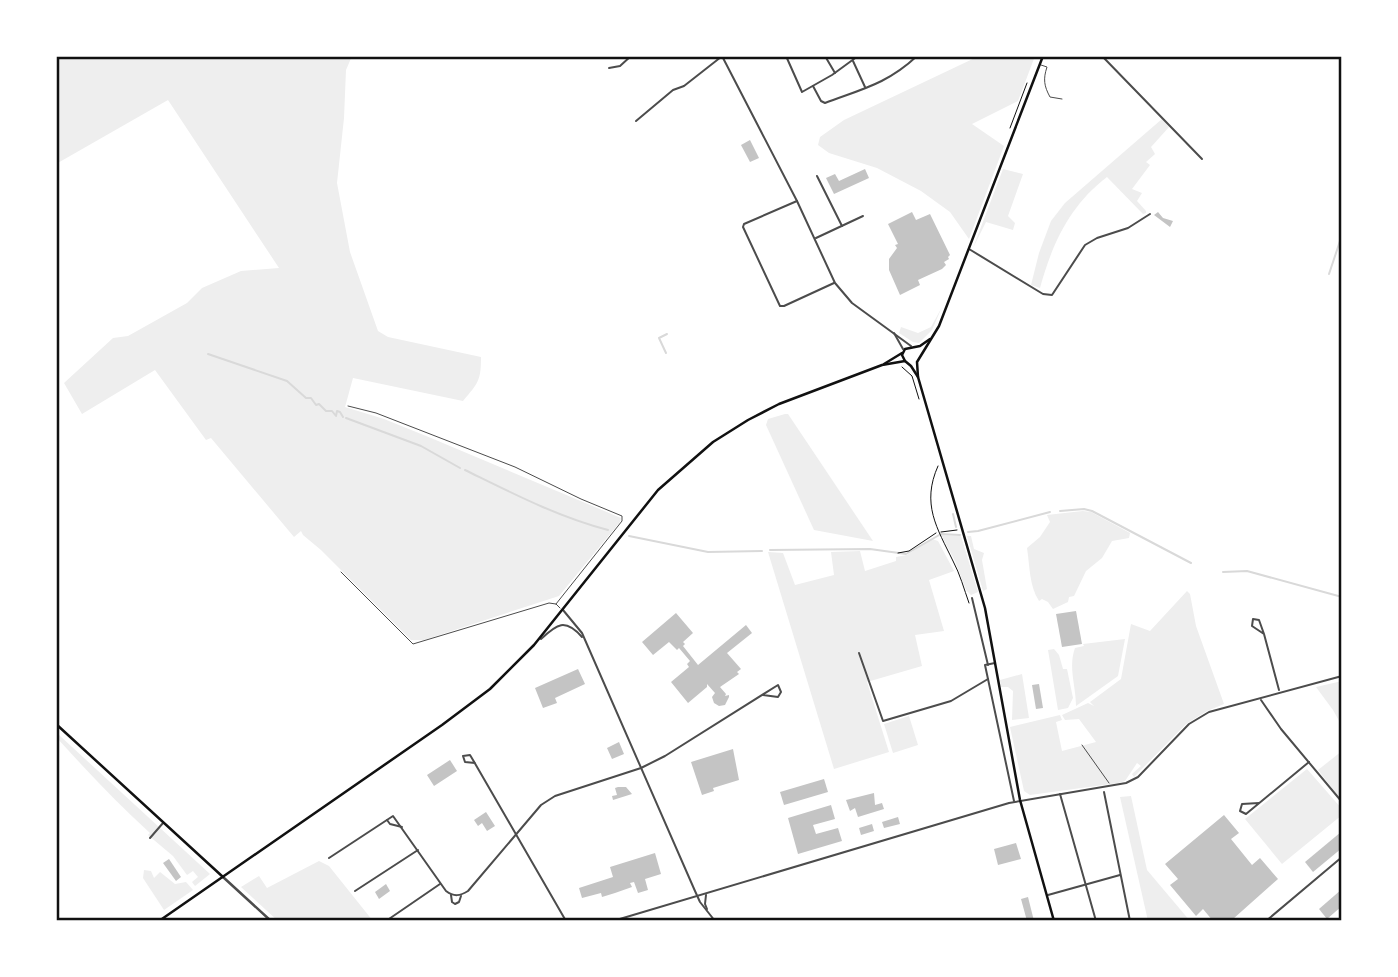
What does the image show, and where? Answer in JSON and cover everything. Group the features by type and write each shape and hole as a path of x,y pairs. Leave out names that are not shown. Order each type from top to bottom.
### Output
{"main road":[{"path":"1043,56 939,326 917,362 918,377 985,608 1020,800 1054,921"},
{"path":"882,365 932,338"},
{"path":"913,347 920,355"},
{"path":"903,352 905,361"},
{"path":"159,921 471,705 501,680 534,645 658,490 713,442 779,404 882,365 905,361 918,377"},
{"path":"910,364 917,362"},
{"path":"56,724 223,877"}],"street":[{"path":"609,68 620,66 631,56"},
{"path":"636,121 673,90 684,86 722,56 797,201 835,283 852,303 913,347"},
{"path":"786,56 802,92 858,56"},
{"path":"825,56 835,73"},
{"path":"813,86 821,101 825,103 866,88 870,89 916,56"},
{"path":"1102,56 1202,159"},
{"path":"853,61 866,88"},
{"path":"817,176 842,226"},
{"path":"797,201 743,225 779,304 784,306 835,283"},
{"path":"969,249 1043,294 1052,295 1085,245 1128,228 1150,214"},
{"path":"815,239 863,216"},
{"path":"893,332 903,352"},
{"path":"972,597 988,665"},
{"path":"562,609 576,623 585,640 697,896 715,921"},
{"path":"1264,634 1252,626 1253,619 1259,620 1264,634 1279,691"},
{"path":"534,645 554,627 563,624 572,627 585,640"},
{"path":"859,653 883,721 951,701 988,679"},
{"path":"995,663 985,665 1014,802"},
{"path":"613,921 1020,800 1104,790 1126,783 1138,777 1178,734 1202,715 1221,707 1255,698 1261,699 1279,691 1342,676"},
{"path":"451,894 461,895 468,891 541,805 555,796 641,768 665,757 778,685 781,691 779,696 763,695"},
{"path":"1261,699 1281,729 1342,802"},
{"path":"1259,803 1242,804 1240,811 1246,814 1309,762"},
{"path":"475,763 566,921"},
{"path":"1104,790 1130,921"},
{"path":"1060,794 1096,921"},
{"path":"329,858 393,816 451,894 452,902 459,902 461,895"},
{"path":"387,820 390,824 403,827"},
{"path":"150,838 164,823"},
{"path":"355,891 418,850"},
{"path":"1266,921 1342,857"},
{"path":"1047,895 1121,875"},
{"path":"223,877 271,921"},
{"path":"386,921 441,884"},
{"path":"706,893 705,904 708,910"}],"lane":[{"path":"1040,65 1046,67 1045,88 1050,97 1062,99"},
{"path":"348,406 376,413 515,467 622,516 622,521 556,604"},
{"path":"341,572 413,644 543,604 556,604 562,609"},
{"path":"1082,745 1110,787"},
{"path":"448,905 452,902"}],"path":[{"path":"898,364 912,376 922,406"},
{"path":"940,461 931,498 932,515 941,540 964,585 971,611"},
{"path":"898,553 909,551 934,534 962,528"}],"shaded area":[{"path":"56,56 352,56 346,70 337,183 350,252 378,331 388,337 481,357 481,365 478,381 463,401 353,378 345,407 384,419 621,518 559,596 424,640 411,640 301,531 294,537 211,438 206,440 155,370 82,414 64,383 113,338 128,336 187,303 202,288 241,271 279,268 168,100 56,164"},
{"path":"979,56 1035,56 1018,101 972,124 1004,146 969,239 950,212 921,191 877,168 829,153 818,145 820,137 844,120"},
{"path":"1162,119 1169,127 1151,147 1155,154 1146,162 1150,165 1132,189 1142,193 1137,201 1146,213 1143,214 1107,177 1083,200 1064,226 1050,256 1040,288 1031,285 1051,221 1065,203"},
{"path":"1003,169 1023,174 1008,216 1015,223 1013,230 986,222 973,248"},
{"path":"942,307 932,330 919,343 899,333 901,327 918,333 931,327"},
{"path":"788,414 873,541 814,530 766,425 768,419"},
{"path":"1091,512 1130,533 1129,538 1112,541 1102,558 1086,571 1074,596 1053,609 1048,602 1042,599 1039,601 1036,595 1027,548 1040,537 1050,522 1047,515"},
{"path":"941,535 961,536 978,592 971,595 966,590"},
{"path":"967,536 971,536 974,549 984,553 982,560 987,589 983,591"},
{"path":"932,539 938,541 954,571 929,580 944,631 915,635 922,666 867,682 889,752 834,769 768,552 783,553 795,585 834,575 831,552 860,551 865,571 896,561 896,557 907,555"},
{"path":"1187,591 1190,594 1196,626 1224,704 1186,724 1134,777 1132,774 1141,766 1137,763 1125,781 1030,795 1024,791 1010,727 1060,715 1062,720 1056,722 1062,751 1096,742 1079,719 1065,720 1062,715 1088,703 1094,706 1090,702 1121,679 1131,624 1150,631"},
{"path":"1125,639 1118,676 1076,706 1072,669 1075,648 1084,646 1083,644"},
{"path":"1054,649 1063,669 1067,669 1073,698 1068,708 1058,710 1048,650"},
{"path":"1022,674 1029,718 1012,720 1013,691 1008,687 1001,687 1000,680"},
{"path":"1342,681 1342,726 1316,687"},
{"path":"909,716 918,745 893,753 884,724"},
{"path":"59,735 210,874 195,886 192,882 198,877 193,871 187,875 173,856 148,835 150,833 57,738"},
{"path":"1342,751 1342,801 1318,770"},
{"path":"1307,769 1342,809 1342,815 1282,864 1245,819"},
{"path":"1131,796 1147,870 1190,921 1148,921 1120,797"},
{"path":"319,861 329,866 373,921 278,921 241,887 259,876 267,888"},
{"path":"144,870 151,871 154,878 160,872 175,884 186,882 193,890 164,910 143,878"}],"building":[{"path":"750,140 759,158 750,162 741,145"},
{"path":"865,169 869,178 834,194 826,178 835,174 839,181"},
{"path":"912,212 916,220 930,214 950,255 942,269 918,280 920,285 900,295 889,270 889,259 898,244 888,224"},
{"path":"1158,212 1163,218 1173,221 1170,227 1154,215"},
{"path":"1076,611 1082,644 1062,647 1056,614"},
{"path":"676,613 693,633 683,642 683,646 698,665 746,625 752,633 727,653 741,669 737,672 739,674 720,687 725,696 729,695 725,705 714,703 712,697 715,693 707,684 707,687 688,703 671,682 689,667 687,664 690,661 679,648 677,650 669,642 653,655 642,642"},
{"path":"578,669 585,684 555,698 557,703 543,708 535,688"},
{"path":"1039,684 1043,708 1036,709 1032,685"},
{"path":"619,742 624,754 612,759 607,748"},
{"path":"733,749 739,780 713,788 714,791 702,795 691,762"},
{"path":"450,760 457,771 434,786 427,775"},
{"path":"824,779 828,792 784,805 780,792"},
{"path":"626,787 632,794 613,800 612,796 617,795 615,788"},
{"path":"874,793 875,805 882,803 884,809 858,817 855,808 850,811 846,800"},
{"path":"831,805 835,819 813,825 816,834 838,828 842,841 798,854 788,818"},
{"path":"486,812 495,826 487,831 482,823 478,826 474,820"},
{"path":"1224,815 1239,833 1231,839 1252,865 1260,858 1278,879 1233,919 1213,921 1203,909 1196,916 1170,885 1178,879 1165,864"},
{"path":"898,817 900,824 884,828 882,822"},
{"path":"872,824 874,831 861,835 859,828"},
{"path":"1341,832 1342,848 1313,872 1305,862"},
{"path":"1016,843 1021,859 998,865 994,849"},
{"path":"655,853 661,874 645,879 648,890 638,893 634,882 630,883 632,887 602,897 601,893 582,898 579,888 613,877 610,867"},
{"path":"169,859 181,877 176,881 163,863"},
{"path":"386,884 390,891 379,899 375,892"},
{"path":"1342,889 1342,906 1327,919 1319,909"},
{"path":"1028,897 1034,921 1027,921 1021,899"}],"waterway":[{"path":"1329,274 1342,235"},
{"path":"666,353 659,338 667,334"},
{"path":"208,354 287,381 306,398 311,398 316,405 319,404 326,411 332,411 336,416 337,411 340,412 343,417"},
{"path":"346,418 421,446 460,468"},
{"path":"465,470 553,511 608,530"},
{"path":"1060,511 1092,511 1191,563"},
{"path":"968,532 1050,512"},
{"path":"953,514 956,527"},
{"path":"770,550 870,549 906,554 941,534 960,535"},
{"path":"629,536 708,552 762,551"},
{"path":"1223,572 1247,571 1342,597"}]}
